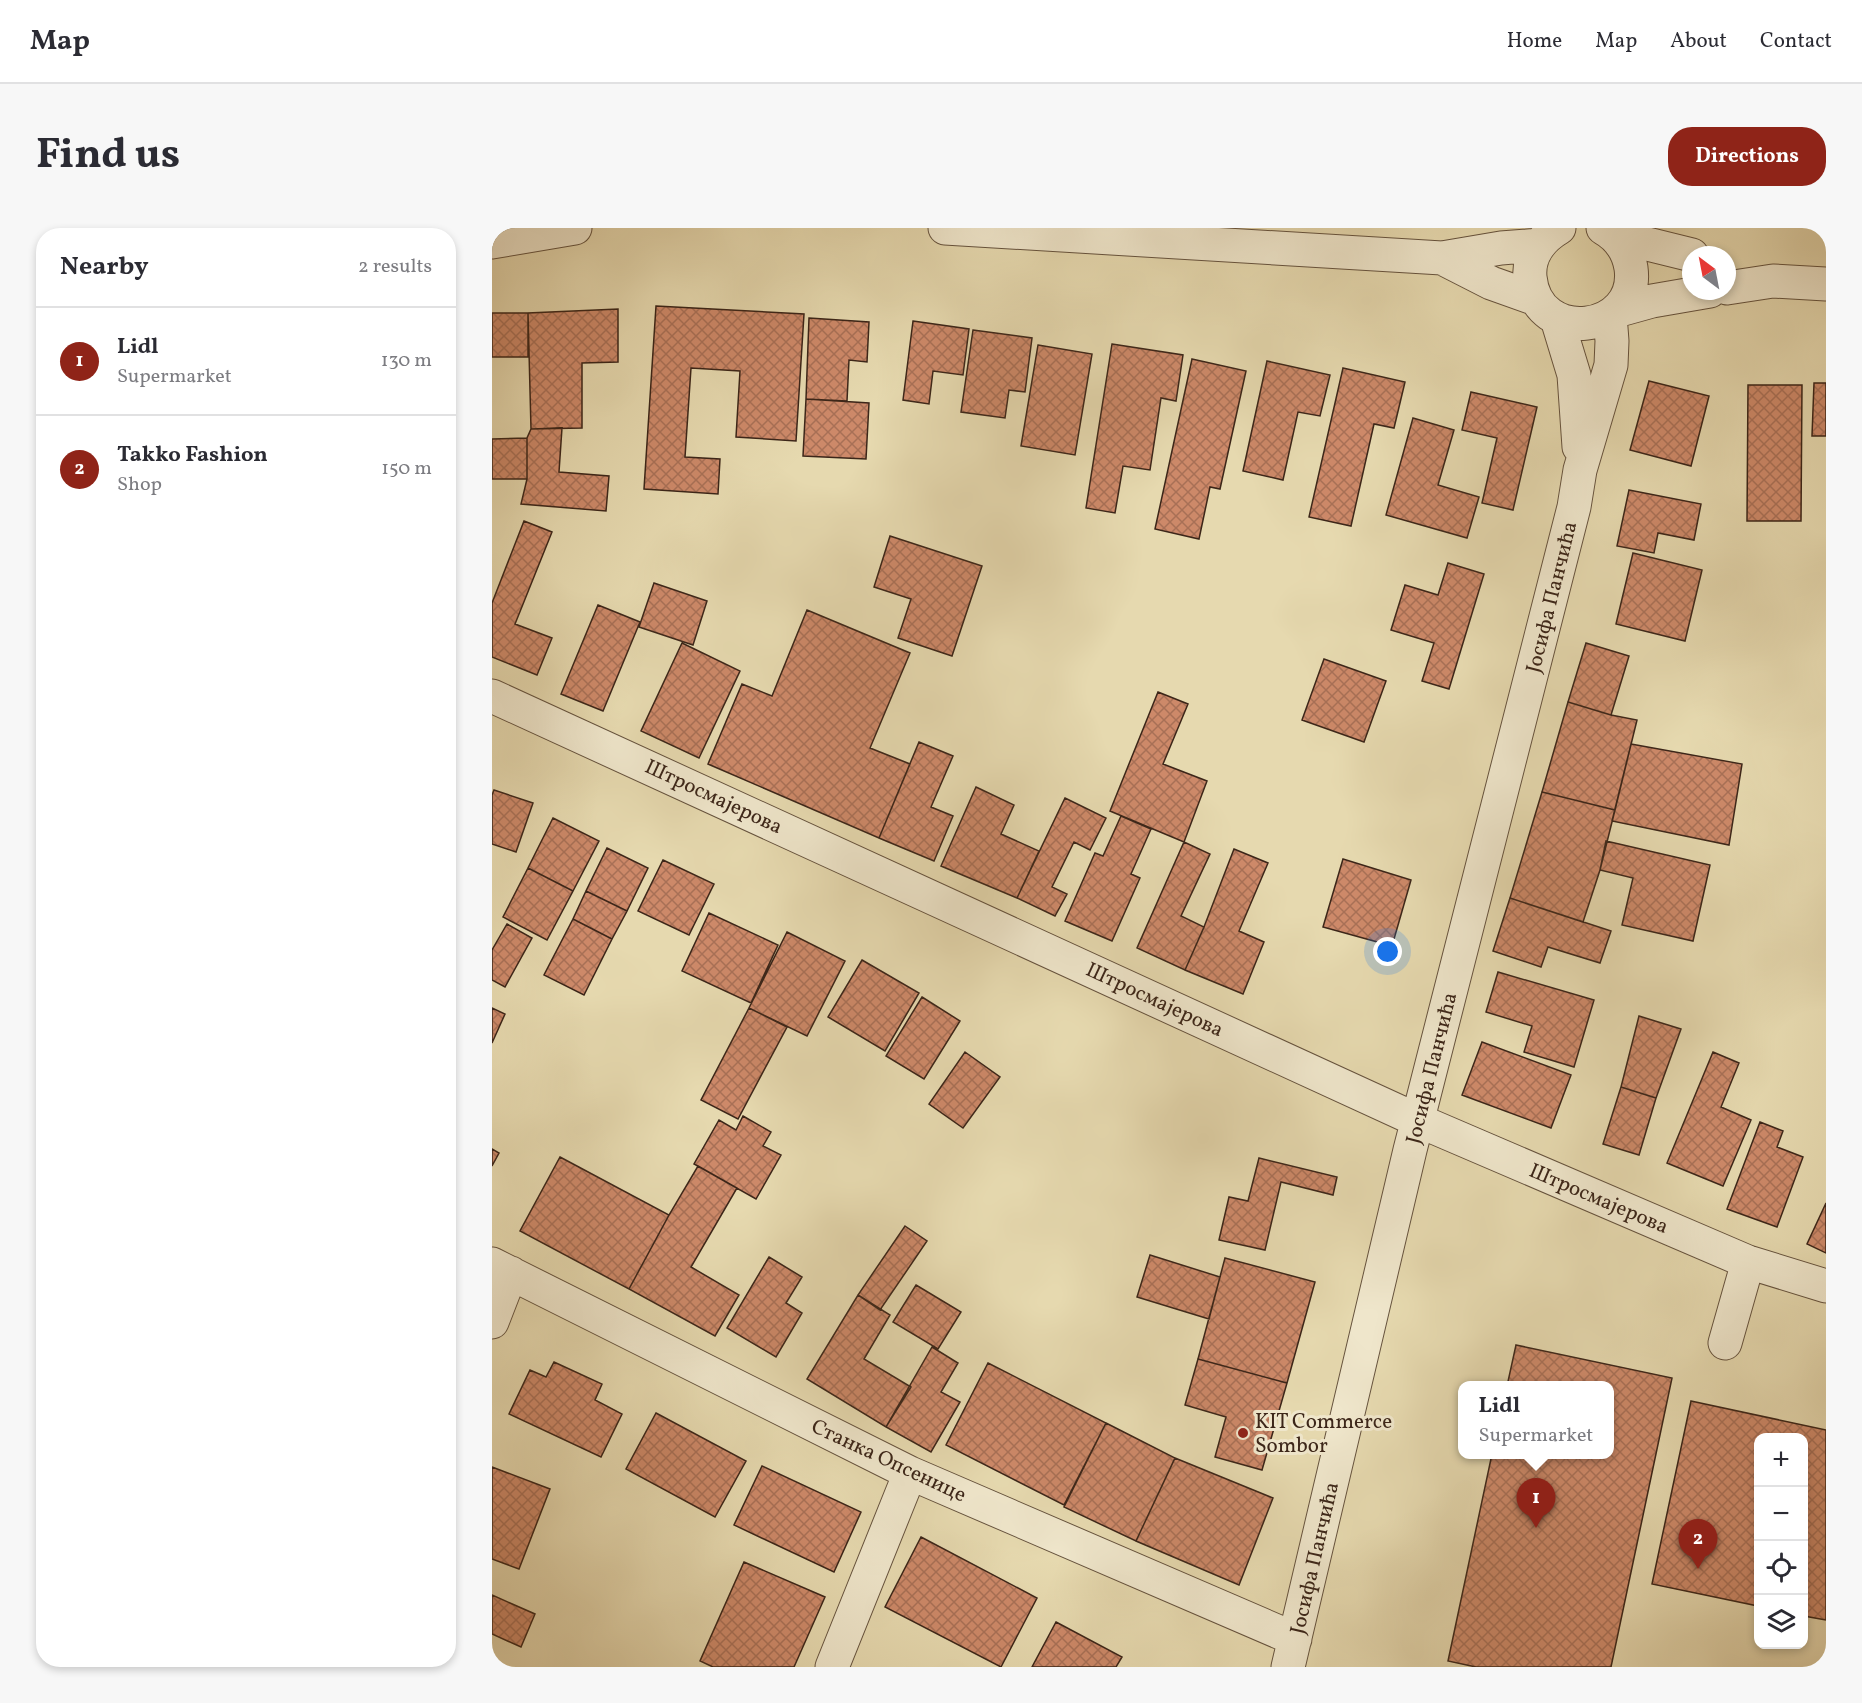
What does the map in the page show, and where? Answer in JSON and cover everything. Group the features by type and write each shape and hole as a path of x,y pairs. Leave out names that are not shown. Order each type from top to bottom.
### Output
{"street":[{"path":"492,242 575,228"},
{"path":"945,228 1442,258 1501,248 1549,234"},
{"path":"1609,232 1682,252"},
{"path":"1609,232 1624,247 1631,273 1624,300 1613,313"},
{"name":"Јосифа Панчића","path":"1549,234 1533,257 1530,271 1531,285 1546,309 1574,375 1580,470"},
{"path":"1442,258 1570,323 1598,322 1613,313 1652,301 1682,296"},
{"path":"1736,267 1773,281"},
{"path":"1736,287 1773,281 1826,284"},
{"name":"Јосифа Панчића","path":"1291,1653 1417,1120 1572,518 1580,470 1611,365 1613,313"},
{"name":"Штросмајерова","path":"492,696 678,779 1417,1120 1748,1262 1826,1286"},
{"path":"1725,1343 1748,1262"},
{"path":"492,1322 501,1268"},
{"name":"Станка Опсенице","path":"501,1268 910,1473 1291,1653"},
{"path":"832,1667 910,1473"}],"building":[{"path":"656,306 804,314 796,441 736,437 740,371 691,368 685,457 720,459 718,494 644,489"},
{"path":"618,309 618,362 582,363 582,428 531,429 528,313"},
{"path":"492,313 528,313 528,357 492,357"},
{"path":"809,318 869,322 867,362 849,360 847,401 806,399"},
{"path":"913,321 969,329 963,375 933,371 929,404 903,400"},
{"path":"973,330 1032,338 1025,392 1009,390 1005,418 961,412"},
{"path":"1112,344 1183,355 1176,401 1161,398 1150,470 1123,466 1115,513 1086,508"},
{"path":"1038,345 1092,354 1075,455 1021,446"},
{"path":"1192,359 1246,371 1220,489 1210,487 1199,539 1155,529"},
{"path":"1267,361 1330,375 1320,416 1298,412 1283,480 1243,471"},
{"path":"1343,368 1405,382 1394,428 1374,424 1351,526 1309,517"},
{"path":"1649,381 1709,396 1691,466 1630,450"},
{"path":"1814,383 1826,383 1826,436 1812,436"},
{"path":"1748,385 1802,385 1801,521 1747,521"},
{"path":"1471,392 1537,407 1513,510 1482,503 1497,438 1462,430"},
{"path":"806,399 869,403 866,459 803,456"},
{"path":"1413,418 1454,430 1438,485 1479,497 1467,538 1386,515"},
{"path":"562,428 559,472 609,476 606,511 521,504 527,479 527,438 531,429"},
{"path":"527,438 527,479 492,479 492,439"},
{"path":"1629,490 1701,504 1694,540 1658,533 1654,553 1617,546"},
{"path":"524,521 552,532 515,624 552,638 537,675 492,657 492,603"},
{"path":"890,536 982,566 952,656 898,638 911,599 874,587"},
{"path":"1633,553 1702,570 1685,641 1616,624"},
{"path":"1448,563 1484,574 1449,689 1422,681 1434,643 1391,630 1405,585 1438,595"},
{"path":"654,583 707,601 693,645 639,627"},
{"path":"598,605 640,622 603,711 561,694"},
{"path":"807,610 910,653 870,748 910,764 879,838 708,764 742,684 772,696"},
{"path":"682,643 740,671 699,758 641,731"},
{"path":"1586,643 1629,656 1611,715 1568,702"},
{"path":"1324,659 1386,681 1364,742 1302,720"},
{"path":"1158,692 1188,704 1163,764 1207,781 1184,842 1110,811"},
{"path":"1568,702 1637,720 1615,810 1542,792"},
{"path":"919,742 953,756 931,807 953,816 934,861 879,838"},
{"path":"1631,744 1742,764 1729,845 1612,821"},
{"path":"976,787 1014,805 1001,834 1039,851 1017,898 941,866"},
{"path":"494,790 533,803 516,852 492,844 492,795"},
{"path":"1542,792 1615,810 1600,870 1583,922 1510,898"},
{"path":"1065,798 1106,818 1090,850 1074,842 1052,887 1067,894 1055,916 1017,898"},
{"path":"1121,816 1151,829 1131,874 1140,878 1112,941 1065,921 1095,853 1103,856"},
{"path":"553,818 599,841 573,891 528,868"},
{"path":"1606,841 1710,865 1693,941 1622,925 1633,878 1600,870"},
{"path":"1184,842 1210,854 1181,916 1204,927 1185,970 1137,948"},
{"path":"607,848 648,868 627,911 586,891"},
{"path":"1234,849 1268,863 1239,931 1264,942 1243,994 1185,970"},
{"path":"1343,859 1411,880 1392,946 1323,927"},
{"path":"663,860 714,884 689,935 638,911"},
{"path":"528,868 573,891 547,940 503,917"},
{"path":"586,891 627,911 612,939 573,919"},
{"path":"1510,898 1611,931 1600,963 1548,947 1541,967 1493,951"},
{"path":"709,913 778,945 751,1003 682,971"},
{"path":"573,919 612,939 584,995 544,975"},
{"path":"507,924 532,938 505,987 492,980 492,950"},
{"path":"787,932 845,961 807,1036 749,1008"},
{"path":"862,960 919,993 885,1051 828,1017"},
{"path":"1498,972 1594,1000 1574,1067 1524,1052 1532,1026 1486,1012"},
{"path":"922,997 960,1021 924,1079 886,1056"},
{"path":"492,1008 505,1014 492,1043"},
{"path":"749,1008 787,1027 738,1119 701,1100"},
{"path":"1639,1016 1681,1029 1656,1098 1621,1087"},
{"path":"1482,1042 1571,1075 1551,1128 1462,1095"},
{"path":"965,1052 1000,1077 963,1128 929,1104"},
{"path":"1713,1052 1739,1063 1721,1107 1751,1120 1723,1186 1667,1163"},
{"path":"1621,1087 1656,1098 1639,1155 1603,1144"},
{"path":"743,1116 771,1132 763,1146 781,1155 756,1199 694,1164 719,1120 736,1130"},
{"path":"1760,1122 1783,1131 1777,1147 1803,1157 1777,1227 1727,1209"},
{"path":"492,1149 499,1153 492,1166"},
{"path":"560,1157 669,1215 629,1289 520,1231"},
{"path":"1259,1158 1337,1177 1333,1195 1281,1182 1265,1250 1219,1240 1229,1197 1248,1201"},
{"path":"698,1166 737,1188 691,1267 739,1295 715,1336 629,1289"},
{"path":"1826,1203 1826,1253 1807,1244"},
{"path":"905,1226 927,1241 880,1310 858,1295"},
{"path":"1150,1255 1220,1277 1209,1319 1137,1297"},
{"path":"769,1257 802,1277 786,1303 802,1313 776,1357 727,1328"},
{"path":"1225,1258 1315,1282 1287,1383 1198,1359"},
{"path":"916,1285 961,1312 938,1349 893,1322"},
{"path":"858,1295 890,1315 864,1359 911,1387 886,1427 807,1379"},
{"path":"1516,1345 1672,1378 1611,1667 1476,1667 1448,1661 1491,1459 1614,1459 1614,1381 1508,1381"},
{"path":"932,1347 958,1363 941,1392 960,1402 931,1452 886,1427"},
{"path":"1198,1359 1287,1383 1262,1470 1215,1457 1226,1417 1185,1405"},
{"path":"554,1362 602,1384 595,1400 622,1414 601,1457 509,1414 530,1370 546,1377"},
{"path":"988,1363 1106,1423 1064,1505 946,1445"},
{"path":"1691,1401 1826,1430 1826,1620 1808,1617 1808,1433 1754,1433 1754,1605 1652,1584"},
{"path":"656,1413 746,1461 715,1517 626,1469"},
{"path":"1106,1423 1175,1458 1136,1541 1064,1507"},
{"path":"1175,1458 1273,1498 1239,1585 1136,1541"},
{"path":"762,1466 861,1512 834,1572 734,1525"},
{"path":"492,1467 550,1489 519,1569 492,1559"},
{"path":"921,1537 1037,1598 1001,1667 885,1607"},
{"path":"744,1562 825,1597 794,1667 713,1667 700,1661"},
{"path":"492,1595 535,1614 521,1647 492,1634"},
{"path":"1056,1622 1122,1657 1116,1667 1032,1667"}],"place":[{"name":"KIT Commerce Sombor","path":"1243,1433"},
{"name":"Lidl","path":"1536,1528"},
{"name":"Takko Fashion","path":"1698,1569"}]}
